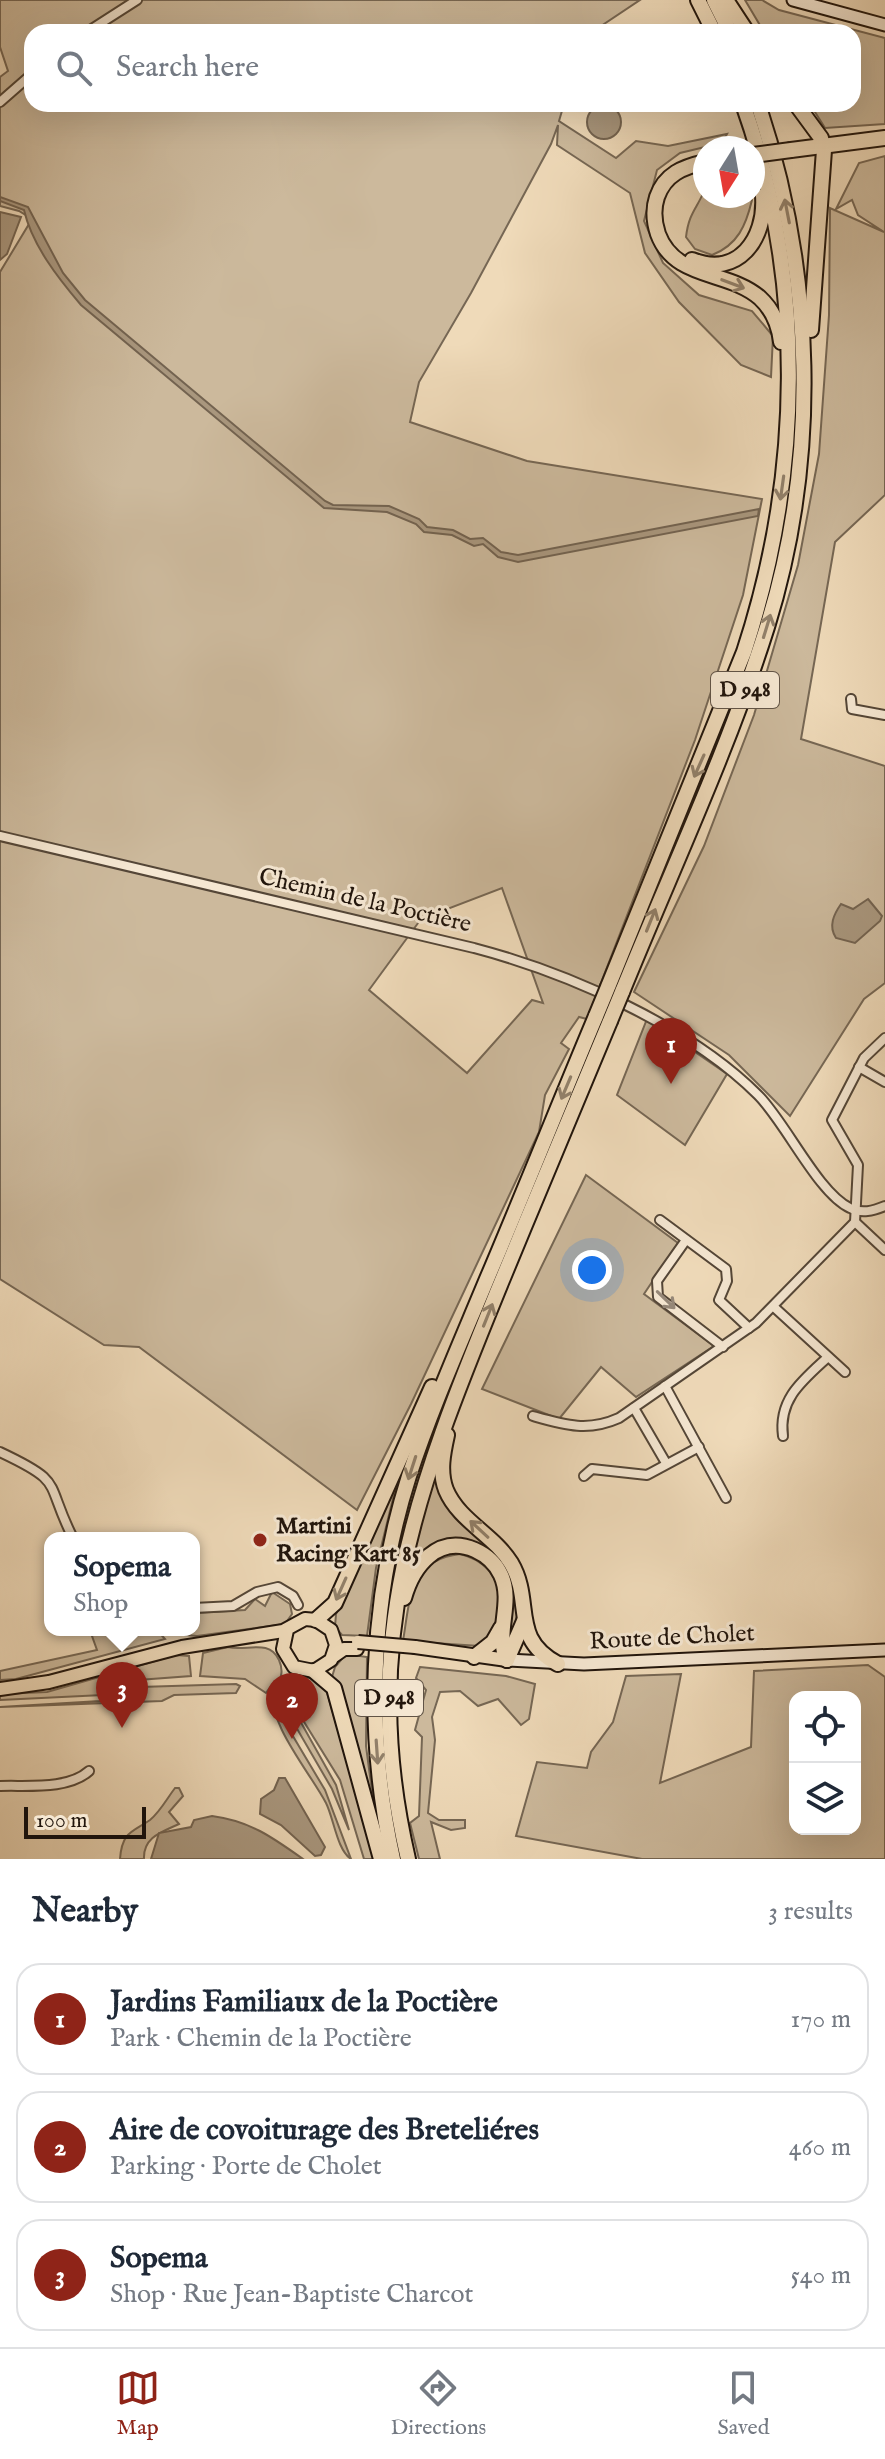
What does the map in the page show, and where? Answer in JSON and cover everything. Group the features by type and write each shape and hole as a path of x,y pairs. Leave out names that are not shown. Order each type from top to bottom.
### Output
{"highway":[{"path":"698,0 710,24"},
{"path":"714,0 726,24"},
{"path":"726,0 742,24"},
{"name":"D 948","path":"745,112 751,136"},
{"name":"D 948","path":"408,1859 392,1761 389,1694 392,1635 403,1555 412,1518 458,1388 603,1018 767,627 786,552 799,475 804,372 794,248 783,188 760,112"},
{"path":"801,112 824,146 811,334 804,372"},
{"path":"765,150 791,150 885,138"},
{"path":"693,166 675,172 664,184 656,203 657,230 668,251 679,262 748,290 769,308 780,331 789,410"},
{"path":"693,168 670,187 663,207 663,220 669,238 684,255 695,261 719,265 735,260 749,249 762,223 761,208"},
{"name":"D 948","path":"615,989 753,624 778,519 789,410 784,282 765,196"},
{"name":"D 948","path":"393,1859 380,1787 375,1725 378,1631 386,1570 420,1444 482,1291 603,1018"},
{"path":"313,1619 335,1603 445,1357 482,1291"},
{"path":"458,1388 444,1449 443,1478 455,1505 511,1564 522,1592 524,1621 532,1645 558,1664"},
{"path":"392,1635 408,1583 419,1564 441,1548 455,1546 483,1554 501,1574 507,1599 503,1624 507,1660"},
{"path":"507,1660 524,1621"},
{"path":"467,1656 493,1642 503,1624"},
{"path":"314,1671 334,1688 381,1859"}],"main road":[{"path":"793,0 885,25"},
{"path":"0,1689 49,1682 182,1647 252,1638 313,1619 333,1634 334,1656 327,1665 314,1671 294,1667 283,1649 270,1641 252,1638"},
{"path":"283,1649 291,1626"},
{"name":"Route de Cholet","path":"333,1634 357,1645 558,1664 885,1650"},
{"name":"Route de Cholet","path":"334,1656 357,1645"}],"street":[{"path":"100,24 137,0"},
{"path":"0,102 24,81"},
{"path":"851,699 852,709 885,715"},
{"name":"Chemin de la Poctière","path":"0,836 500,955 658,1021 705,1049 778,1118 831,1193 857,1210"},
{"path":"533,1416 576,1427 597,1428 634,1408 775,1308 855,1222 856,1160 832,1120 859,1067 885,1038"},
{"path":"859,1067 885,1082"},
{"path":"857,1210 873,1211 885,1206"},
{"path":"660,1220 726,1269 727,1281 719,1300 749,1328"},
{"path":"855,1222 885,1250"},
{"path":"686,1240 657,1281 658,1297 723,1347"},
{"path":"775,1308 845,1372"},
{"path":"783,1436 781,1424 789,1393 828,1357"},
{"path":"665,1386 726,1498"},
{"path":"634,1408 666,1463"},
{"path":"584,1476 592,1469 647,1475 699,1447"},
{"path":"0,1452 49,1479 71,1532"},
{"path":"200,1608 233,1606 257,1592 278,1587 293,1596 313,1619"},
{"path":"291,1626 298,1605"},
{"path":"0,1786 59,1783 82,1778 89,1771"}],"shaded area":[{"path":"0,0 640,0 604,24 24,24 24,112 562,112 559,121 616,158 636,141 668,146 693,141 693,150 680,153 657,170 644,221 663,263 699,295 752,311 773,336 771,377 741,365 679,302 645,253 630,193 557,145 558,125 551,144 471,293 419,382 410,422 527,461 762,499 743,595 695,740 587,1019 579,1017 561,1043 569,1049 545,1095 539,1132 411,1404 357,1510 139,1347 104,1345 0,1279 0,272 32,219 19,211 0,206 0,77 8,71 0,47","holes":["502,888 543,1003 532,1000 467,1073 369,990 421,919"]},
{"path":"745,0 762,0 779,10 832,24 759,24"},
{"path":"861,32 885,38 885,124 825,128 815,112 861,112"},
{"path":"591,112 617,112 621,122 616,134 604,139 592,134 587,122"},
{"path":"885,156 885,495 835,542 801,739 885,766 885,983 864,999 790,1116 729,1055 634,992 704,846 754,715 798,565 819,454 829,315 830,208 884,232 858,215 852,200 836,209 859,163"},
{"path":"0,197 28,207 63,273 85,300 333,505 389,506 419,519 427,527 453,530 470,539 483,538 501,552 518,555 759,509 758,516 518,562 498,557 483,544 474,546 452,535 424,532 416,524 387,512 324,508 81,305 39,248 24,210 0,201"},
{"path":"695,208 750,208 740,233 728,246 712,255 695,249 686,237"},
{"path":"0,212 21,217 7,254 0,260"},
{"path":"868,899 882,916 880,921 855,943 836,938 832,925 841,904 853,909"},
{"path":"647,1019 727,1074 685,1145 617,1095"},
{"path":"586,1175 678,1243 644,1294 714,1346 636,1397 601,1367 559,1419 482,1389"},
{"path":"438,1460 440,1485 511,1575 518,1611 513,1635 509,1635 507,1577 460,1544 408,1574"},
{"path":"398,1478 376,1568 367,1636 342,1635 335,1627 336,1614"},
{"path":"460,1554 475,1560 495,1580 500,1606 490,1634 480,1646 403,1641 411,1597 421,1573 443,1558"},
{"path":"272,1592 290,1604 292,1614 285,1624 200,1636 200,1613 245,1610 255,1599 265,1606"},
{"path":"92,1636 162,1636 165,1639 16,1679 0,1680 0,1671 97,1650"},
{"path":"228,1647 263,1648 275,1653 281,1669 278,1685 271,1686 266,1693 245,1679 200,1676 203,1653"},
{"path":"346,1654 367,1657 366,1746 376,1822 338,1685 332,1677 335,1667"},
{"path":"176,1655 189,1656 191,1676 138,1680 103,1695 0,1700 0,1694 47,1692"},
{"path":"868,1665 885,1677 885,1859 642,1859 516,1836 537,1762 587,1768 591,1752 613,1722 626,1676 681,1674 660,1783 751,1747 754,1671"},
{"path":"420,1667 506,1676 535,1684 529,1719 521,1725 498,1699 478,1706 460,1691 440,1692 432,1717 435,1740 428,1813 439,1820 465,1820 465,1828 451,1830 431,1822 440,1859 419,1859 410,1823 419,1816 422,1737 415,1730 426,1690 416,1678"},
{"path":"312,1678 326,1689 375,1859 364,1859 340,1780 293,1704 290,1690 293,1683"},
{"path":"240,1686 236,1693 174,1695 162,1701 0,1707 100,1701 140,1687"},
{"path":"274,1690 278,1691 277,1704 281,1716 325,1790 351,1859 339,1842 326,1803 291,1747 276,1716"},
{"path":"285,1694 336,1785 349,1830 332,1789 285,1708"},
{"path":"279,1778 285,1778 325,1847 321,1855 315,1856 281,1825 260,1814 261,1799 274,1790"},
{"path":"175,1788 179,1788 183,1796 169,1812 179,1824 150,1840 144,1859 120,1859 126,1838 154,1817"},
{"path":"212,1816 249,1826 303,1859 151,1859 159,1833 191,1827 194,1820"}],"place":[{"name":"Jardins Familiaux de la Poctière","path":"671,1084"},
{"name":"Martini Racing Kart 85","path":"260,1540"},
{"name":"Sopema","path":"122,1728"},
{"name":"Aire de covoiturage des Breteliéres","path":"292,1739"}]}
